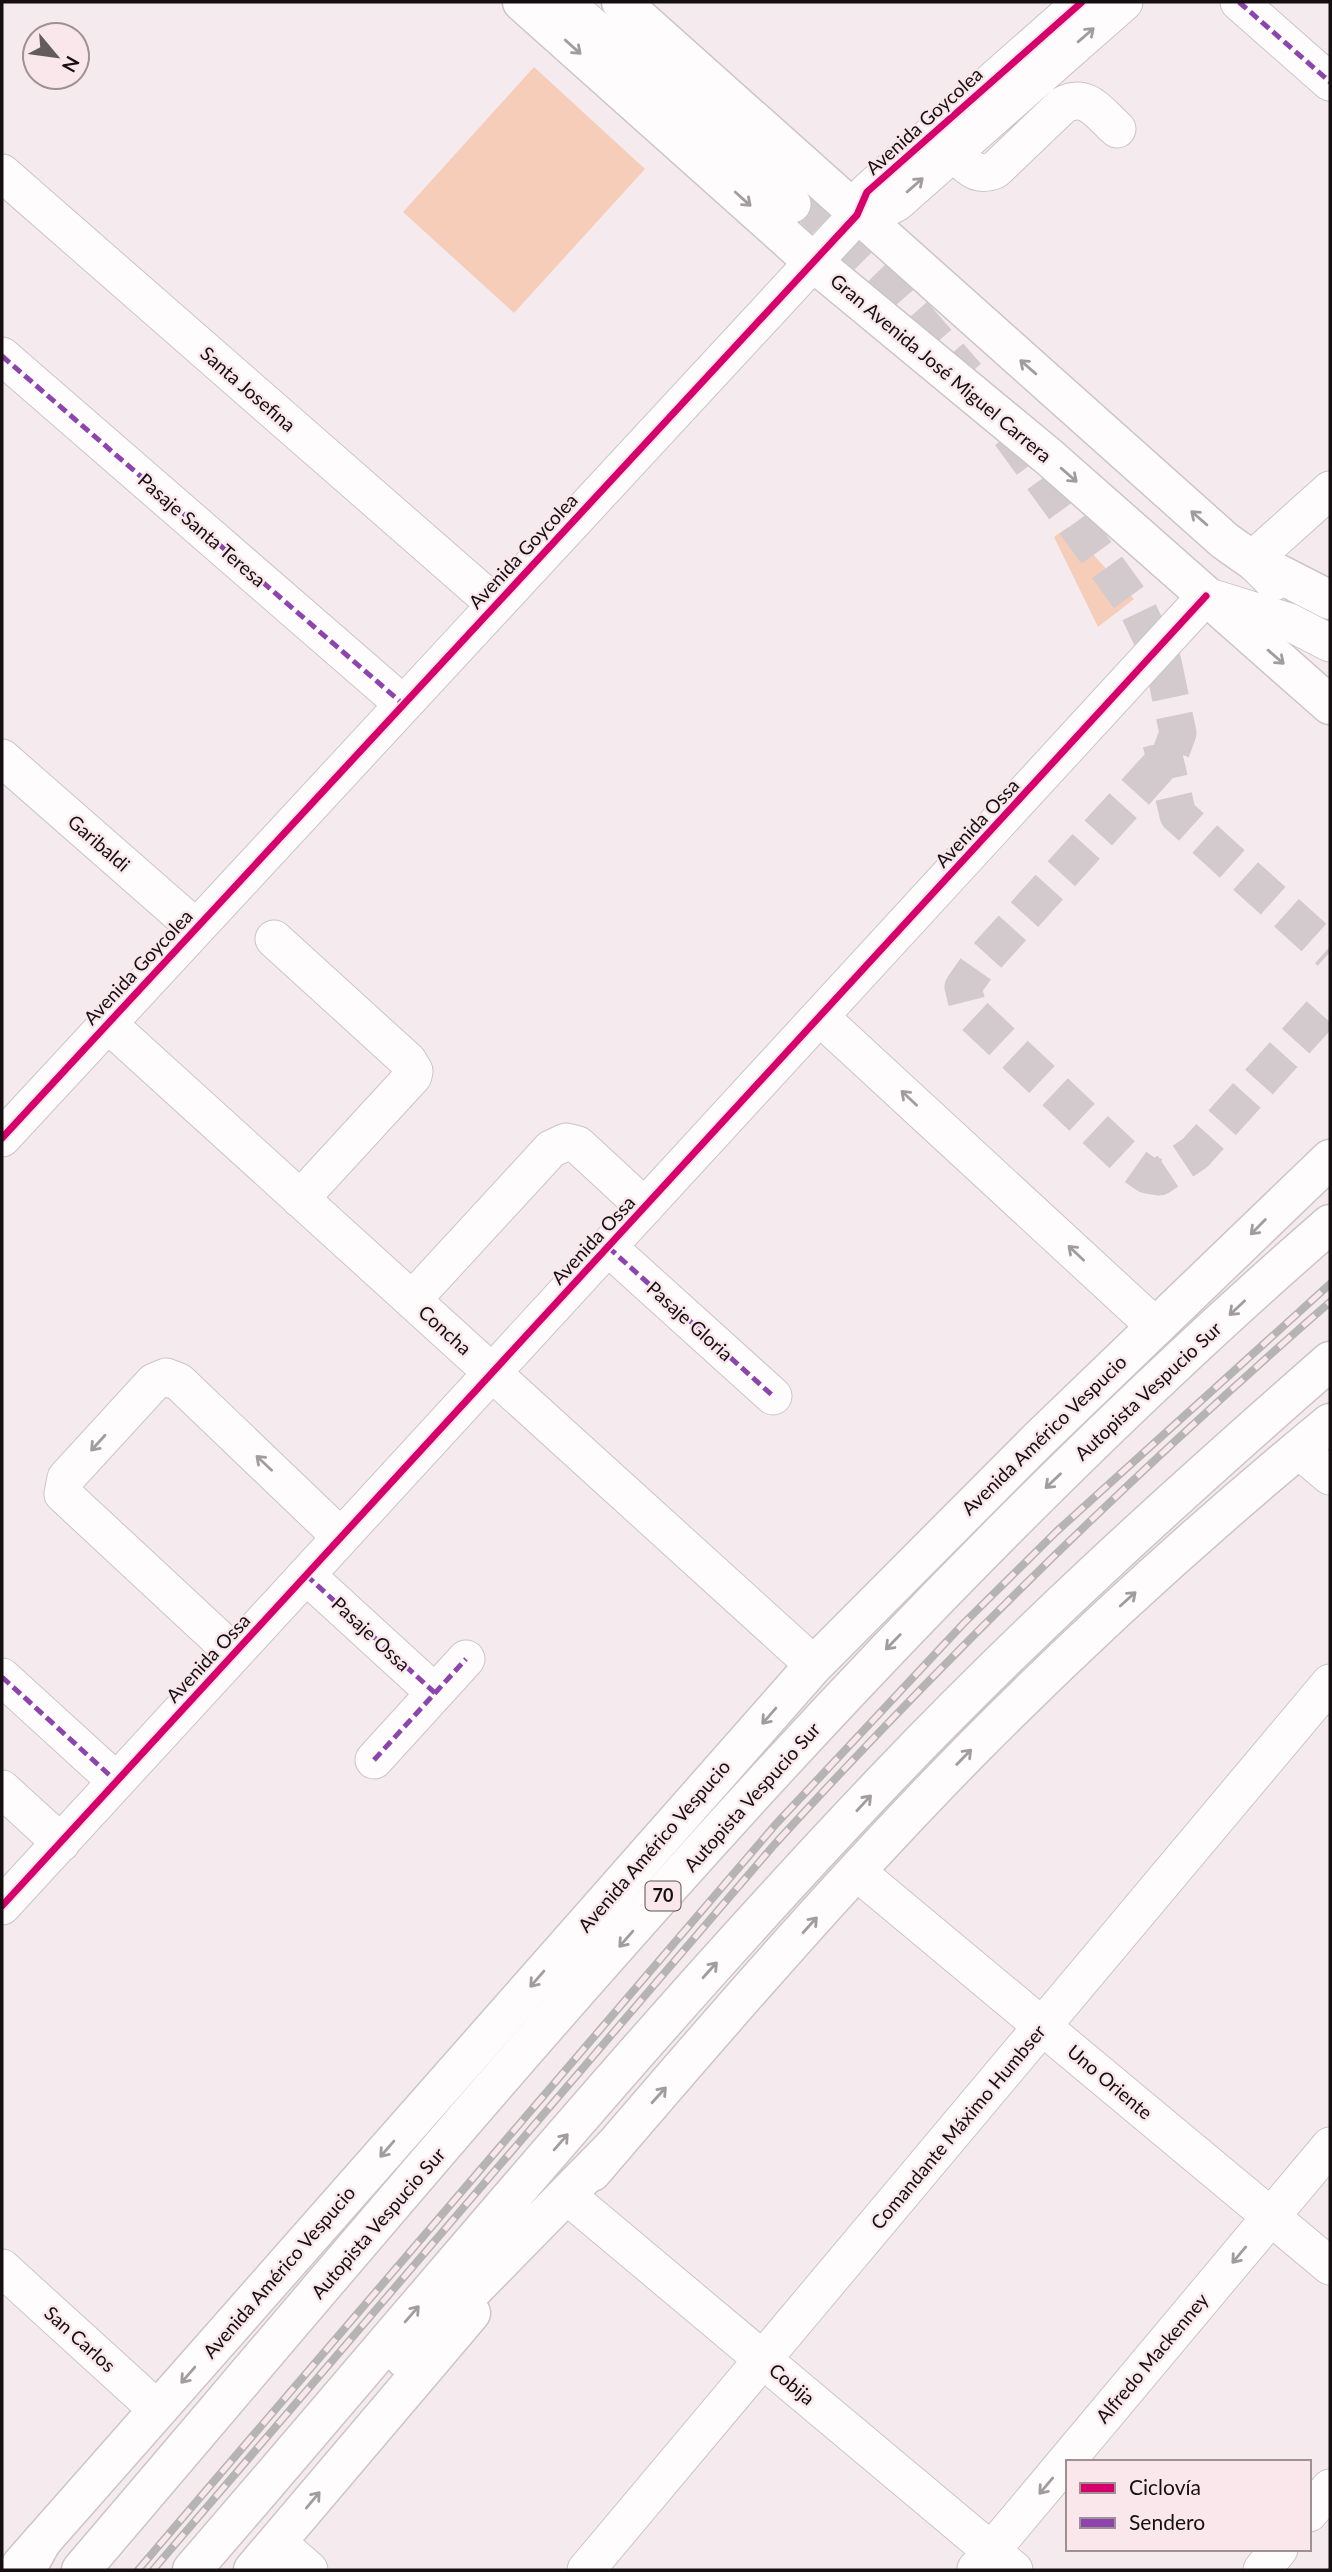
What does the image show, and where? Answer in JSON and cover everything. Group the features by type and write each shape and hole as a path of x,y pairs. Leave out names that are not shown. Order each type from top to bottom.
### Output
{"main road":[{"name":"Gran Avenida José Miguel Carrera","path":"522,2 812,261 1049,457 1330,705"},
{"path":"621,2 856,215 1225,541 1252,560 1330,600"},
{"name":"Avenida Américo Vespucio","path":"16,2570 34,2556 158,2410 814,1665 1038,1440 1330,1159"},
{"name":"Autopista Vespucio Sur","path":"81,2570 417,2176 850,1688 1053,1480 1330,1224"},
{"path":"191,2570 700,1981 803,1867 1074,1589 1330,1360"},
{"path":"253,2570 614,2146 858,1871 1034,1687 1186,1546 1330,1423"},
{"path":"197,2570 614,2146"}],"street":[{"path":"564,2 795,200 588,2"},
{"name":"Avenida Goycolea","path":"2,1138 856,215 862,199 875,184 1082,2"},
{"path":"856,215 887,209 1124,2"},
{"path":"1239,2 1330,82"},
{"path":"953,152 976,173 995,170 1063,105 1075,98 1085,100 1116,129"},
{"name":"Santa Josefina","path":"2,173 495,604"},
{"name":"Pasaje Santa Teresa","path":"2,356 403,704"},
{"path":"1330,490 1252,560 1290,594 1330,619"},
{"path":"1206,596 1289,622 1330,643"},
{"name":"Avenida Ossa","path":"2,1906 1206,596"},
{"name":"Garibaldi","path":"2,758 196,928"},
{"path":"274,939 408,1061 414,1071 413,1076 300,1199"},
{"path":"820,1017 1156,1327"},
{"name":"Concha","path":"107,1023 814,1665"},
{"path":"412,1300 551,1149 561,1143 578,1145 645,1207"},
{"name":"Pasaje Gloria","path":"608,1247 773,1396"},
{"path":"234,1653 64,1494 66,1478 154,1382 166,1377 179,1382 341,1536"},
{"path":"1298,1449 1330,1476"},
{"name":"Pasaje Ossa","path":"306,1575 435,1693"},
{"path":"374,1760 466,1659"},
{"path":"2,1677 116,1781"},
{"name":"Comandante Máximo Humbser","path":"586,2570 1330,1683"},
{"path":"2,1789 61,1843"},
{"name":"Uno Oriente","path":"858,1871 1330,2266"},
{"name":"Alfredo Mackenney","path":"1076,2460 1330,2146"},
{"name":"Cobija","path":"570,2198 763,2359 993,2564"},
{"name":"San Carlos","path":"2,2269 158,2410"},
{"name":"Alfredo Mackenney","path":"993,2564 1066,2473"},
{"path":"1311,2512 1330,2488"},
{"path":"277,2542 309,2570"},
{"path":"1262,2570 1277,2551"}],"shaded area":[{"path":"534,67 645,169 514,313 403,212"},
{"path":"1068,527 1134,599 1098,627 1054,537"}],"tunnel":[{"path":"799,195 888,285 967,376"},
{"path":"1010,434 1138,610 1163,662 1178,733 1171,752 977,967 963,987 969,1011 1133,1165 1147,1175 1159,1177 1195,1153 1330,1003"},
{"path":"1161,743 1178,815 1330,952"}],"railway":[{"path":"138,2570 776,1824 964,1623 1056,1532 1330,1284"},
{"path":"153,2570 774,1845 907,1703 1044,1566 1185,1432 1330,1302"}],"marked path":[{"path":"1239,2 1330,82"},
{"path":"2,356 403,704"},
{"path":"608,1247 773,1396"},
{"path":"306,1575 435,1693"},
{"path":"374,1760 466,1659"},
{"path":"2,1677 116,1781"}],"cycle path":[{"path":"2,1138 857,215 867,192 1082,2"},
{"path":"2,1906 1206,596"}]}
